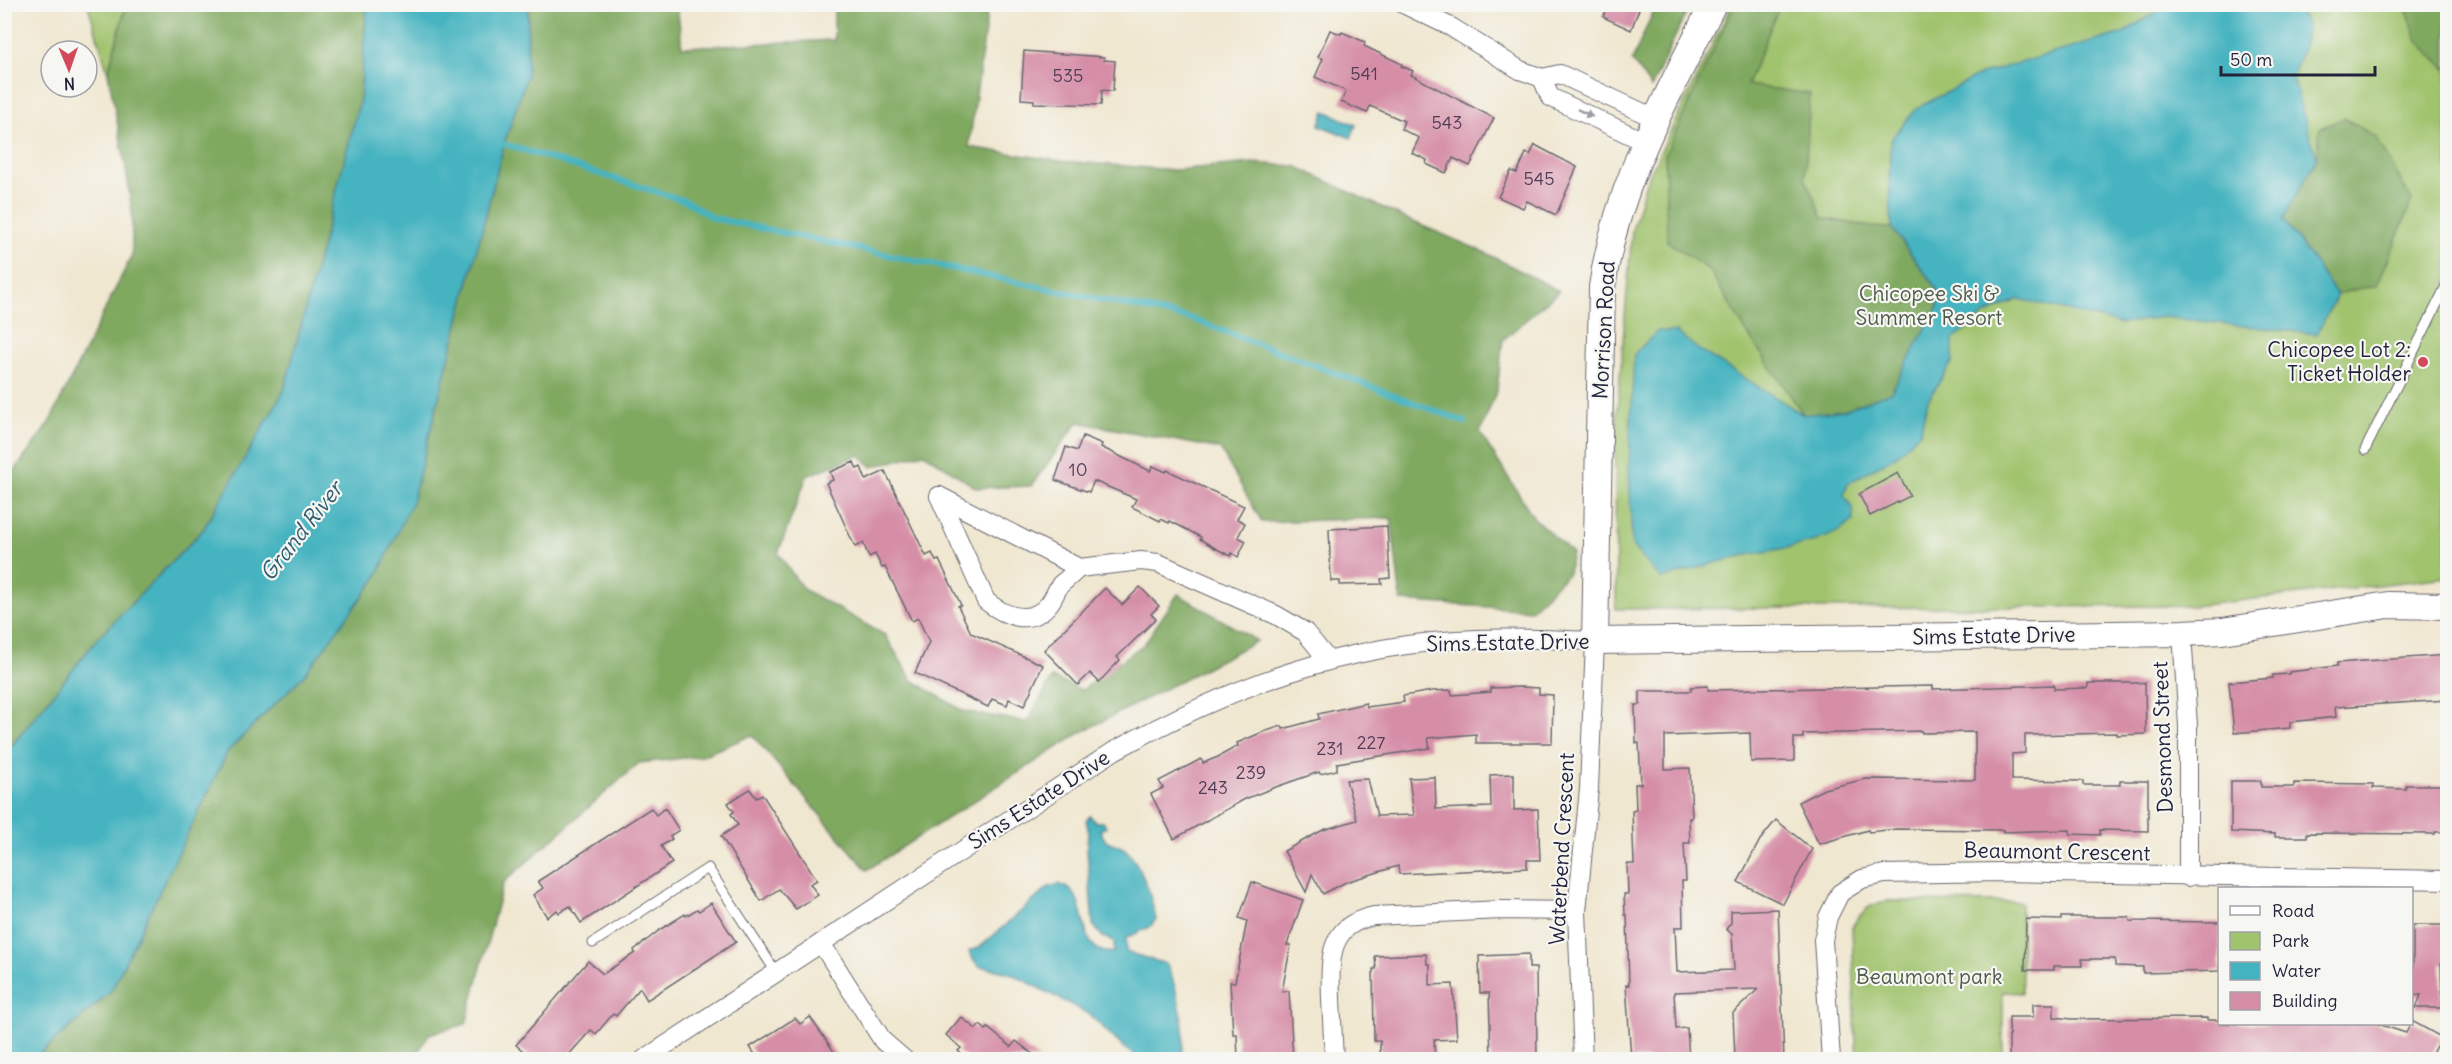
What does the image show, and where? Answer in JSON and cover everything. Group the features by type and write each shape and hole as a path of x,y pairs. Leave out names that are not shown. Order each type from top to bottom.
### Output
{"street":[{"path":"1403,4 1451,27 1520,70 1542,78 1560,74 1656,119"},
{"name":"Morrison Road","path":"1595,641 1602,287 1614,222 1645,142 1713,4"},
{"path":"1542,78 1550,97 1645,142"},
{"path":"1079,568 1059,586 1048,605 1034,614 1018,618 1001,613 986,601 939,496 1079,568 1141,561 1158,562 1286,621 1305,632 1328,660"},
{"name":"Sims Estate Drive","path":"643,1059 1114,751 1167,721 1231,692 1328,660 1390,648 1477,639 1595,641 2182,633 2222,631 2388,605 2448,606"},
{"name":"Desmond Street","path":"2182,633 2188,726 2188,876"},
{"name":"Waterbend Crescent","path":"1583,1059 1577,911 1589,789 1595,641"},
{"name":"Beaumont Crescent","path":"1831,1059 1823,940 1828,917 1840,893 1862,879 1884,874 2001,872 2448,880"},
{"path":"1334,1059 1330,963 1333,947 1341,933 1356,921 1374,915 1502,910 1577,911"},
{"path":"821,943 883,1041 905,1059"}],"lane":[{"path":"2365,450 2448,282"},
{"path":"593,943 708,868 776,972"}],"green space":[{"path":"88,5 126,5 108,73"},
{"path":"126,5 367,5 360,100 284,391 203,530 99,637 5,754 5,477 16,469 49,423 132,255 132,212 108,73"},
{"path":"528,5 677,5 682,47 834,40 834,5 923,5 987,15 969,147 1061,161 1175,170 1251,163 1295,166 1411,221 1484,252 1559,291 1503,340 1497,390 1480,433 1534,518 1572,553 1568,573 1531,610 1401,601 1391,518 1262,522 1220,449 1078,422 1031,486 976,488 924,453 872,467 859,455 807,476 778,553 803,589 885,635 912,680 963,711 1027,722 1052,678 1082,690 1144,644 1178,594 1257,641 1080,733 867,870 752,735 702,756 639,763 503,883 466,1024 429,1034 414,1059 34,1060 111,991 228,751 305,674 412,502 504,144 527,75"},
{"path":"1656,5 1690,5 1651,88 1632,61"},
{"name":"Chicopee Ski & Summer Resort","path":"1731,5 2447,5 2447,577 2194,606 1616,609 1615,438 1632,231 1646,182"},
{"path":"1734,5 1780,5 1747,85 1810,94 1805,178 1823,218 1871,227 1892,228 1938,291 1938,307 1891,392 1844,410 1804,415 1747,333 1710,271 1667,241 1665,155"},
{"path":"2405,5 2447,5 2447,70 2417,40"},
{"path":"2344,118 2376,137 2412,201 2377,286 2337,295 2283,219 2317,158 2320,128"},
{"name":"Beaumont park","path":"1887,901 2021,902 2022,993 2003,992 2003,1059 1860,1059 1856,1047 1852,927 1867,909"}],"water":[{"path":"2168,4 2295,5 2307,24 2303,48 2292,78 2317,158 2283,219 2337,295 2317,334 2163,317 2122,324 2019,299 1986,314 1953,340 1953,361 1928,400 1920,432 1896,456 1848,483 1844,495 1853,509 1853,521 1841,530 1814,541 1728,559 1661,579 1632,546 1629,464 1634,354 1658,331 1676,332 1699,350 1804,415 1844,410 1891,392 1938,306 1938,291 1892,228 1889,178 1891,139 1917,108 1981,74 2123,33"},
{"name":"Grand River","path":"367,5 528,5 527,75 504,144 412,502 376,578 305,674 228,751 111,991 34,1059 5,1059 5,754 99,637 203,530 284,391 360,100"},
{"path":"1325,111 1356,125 1351,138 1319,125"},
{"path":"1090,816 1096,822 1104,822 1106,827 1100,830 1105,840 1126,850 1146,882 1156,919 1150,927 1126,938 1126,952 1167,964 1178,998 1183,1025 1182,1049 1179,1059 1140,1059 1124,1048 1089,1014 1010,973 979,966 971,957 969,951 980,947 1049,887 1059,884 1072,891 1077,899 1089,939 1094,947 1114,952 1114,941 1103,937 1093,925 1086,820"}],"building":[{"path":"1609,4 1641,4 1631,30 1603,17"},
{"path":"1330,30 1341,34 1342,32 1365,42 1364,46 1413,71 1411,75 1494,118 1470,166 1453,158 1446,173 1426,164 1427,160 1412,153 1419,138 1401,129 1404,121 1370,106 1367,113 1341,102 1346,91 1315,77 1323,59 1318,57"},
{"path":"1024,51 1104,57 1104,60 1115,61 1113,91 1102,90 1101,105 1034,103 1034,100 1021,99"},
{"path":"1535,145 1577,167 1556,215 1527,201 1523,208 1498,197 1511,171 1517,173 1526,153 1530,155"},
{"path":"1083,436 1150,471 1153,466 1166,472 1167,470 1244,506 1237,519 1245,523 1238,537 1246,541 1238,557 1215,548 1200,539 1201,537 1170,521 1169,523 1161,519 1160,521 1132,507 1136,499 1094,481 1089,492 1055,480 1066,447 1077,451"},
{"path":"854,462 857,469 861,467 866,480 885,471 926,556 932,553 936,561 939,560 961,605 958,606 971,633 1043,665 1024,706 1009,699 1007,705 992,699 988,707 915,673 929,642 918,618 912,621 885,567 882,568 875,554 869,557 863,543 855,547 826,483 833,480 830,472"},
{"path":"1898,473 1910,496 1870,516 1859,494"},
{"path":"1387,526 1390,578 1381,579 1382,584 1340,585 1340,581 1331,581 1329,529"},
{"path":"1140,587 1159,606 1151,614 1156,619 1117,657 1120,660 1099,682 1090,673 1078,685 1044,650 1105,588 1122,605"},
{"path":"2448,655 2448,700 2335,707 2336,717 2290,722 2290,728 2234,733 2229,682 2273,678 2273,675 2289,674 2289,672 2337,666 2337,663"},
{"path":"2088,683 2145,683 2146,734 2025,735 2025,753 2012,754 2012,780 2083,781 2083,785 2120,785 2120,781 2148,781 2148,831 2100,830 2100,835 2070,834 2070,830 2003,832 2003,830 1897,829 1869,832 1868,830 1819,844 1798,802 1824,789 1866,779 1975,780 1975,732 1803,734 1803,738 1794,738 1794,761 1751,762 1750,733 1665,736 1665,769 1690,768 1692,818 1689,818 1690,843 1684,843 1686,881 1682,881 1683,927 1675,927 1677,972 1734,970 1732,934 1726,929 1731,923 1731,911 1778,909 1784,1059 1735,1059 1733,1013 1758,989 1674,992 1676,1029 1687,1028 1689,1059 1631,1059 1626,985 1629,985 1627,915 1625,915 1624,894 1628,894 1627,864 1634,864 1632,811 1636,810 1635,784 1641,784 1639,743 1636,743 1635,705 1640,705 1640,691 1691,691 1691,687 1708,686 1708,690 1933,686 1933,689 2054,685 2054,689 2088,688"},
{"path":"1490,688 1539,688 1539,694 1553,695 1552,743 1476,743 1476,734 1428,738 1430,748 1337,763 1337,770 1320,774 1319,772 1245,799 1174,839 1151,794 1163,788 1159,781 1201,759 1203,763 1218,757 1238,746 1237,743 1263,732 1319,719 1318,714 1366,703 1367,707 1404,702 1403,696 1432,691 1451,690 1452,695 1491,692"},
{"path":"1514,774 1514,810 1538,809 1540,860 1527,860 1527,868 1399,874 1398,866 1346,882 1323,894 1312,874 1306,892 1284,851 1323,830 1357,820 1346,780 1368,779 1377,816 1414,815 1409,778 1435,777 1436,809 1491,807 1490,775"},
{"path":"2231,781 2261,781 2261,787 2294,787 2294,783 2373,784 2373,788 2406,789 2406,785 2448,785 2448,832 2435,832 2435,834 2307,833 2307,837 2275,837 2275,834 2231,832"},
{"path":"750,789 756,798 762,794 817,880 810,884 818,895 796,909 779,889 761,901 721,836 738,825 731,814 734,812 728,803"},
{"path":"651,808 656,815 665,808 679,830 670,836 672,839 661,846 672,863 581,923 570,906 559,913 557,910 547,917 533,895 543,888 538,881"},
{"path":"1776,820 1812,849 1783,904 1738,882 1760,840"},
{"path":"1252,882 1303,900 1287,945 1291,945 1282,991 1289,991 1293,1059 1238,1059 1237,1034 1233,1034 1230,982 1235,982 1247,921 1239,918"},
{"path":"711,903 736,942 647,1000 640,988 616,1016 613,1014 596,1034 591,1030 565,1059 533,1059 516,1045 588,961 603,974 635,953 634,950 661,929 685,914 686,916 697,909 699,911"},
{"path":"2061,917 2129,917 2130,921 2218,922 2218,971 2143,973 2143,967 2115,966 2115,959 2082,959 2082,966 2054,966 2054,970 2025,970 2026,919 2061,920"},
{"path":"2413,925 2448,925 2448,964 2441,964 2442,1008 2416,1008 2421,995 2413,995"},
{"path":"1426,954 1427,964 1430,964 1430,985 1453,984 1457,1039 1434,1040 1435,1059 1380,1059 1380,1041 1374,1041 1373,969 1376,969 1375,956"},
{"path":"1529,954 1529,968 1536,968 1537,1059 1491,1059 1489,993 1480,993 1479,956"},
{"path":"2033,1004 2054,1004 2054,1017 2072,1019 2207,1018 2207,1020 2218,1020 2218,1025 2381,1025 2406,1033 2413,1022 2441,1037 2429,1059 2009,1059 2009,1017 2033,1017"},
{"path":"810,1017 839,1059 758,1059 750,1047 795,1018 800,1024"},
{"path":"961,1017 976,1029 980,1025 986,1030 988,1028 1011,1047 1016,1041 1039,1059 968,1059 958,1051 961,1048 946,1035"}],"waterway":[{"path":"504,144 686,201 713,218 1192,319 1465,422"}],"place":[{"name":"Chicopee Lot 2: Ticket Holder","path":"2423,362"}]}
